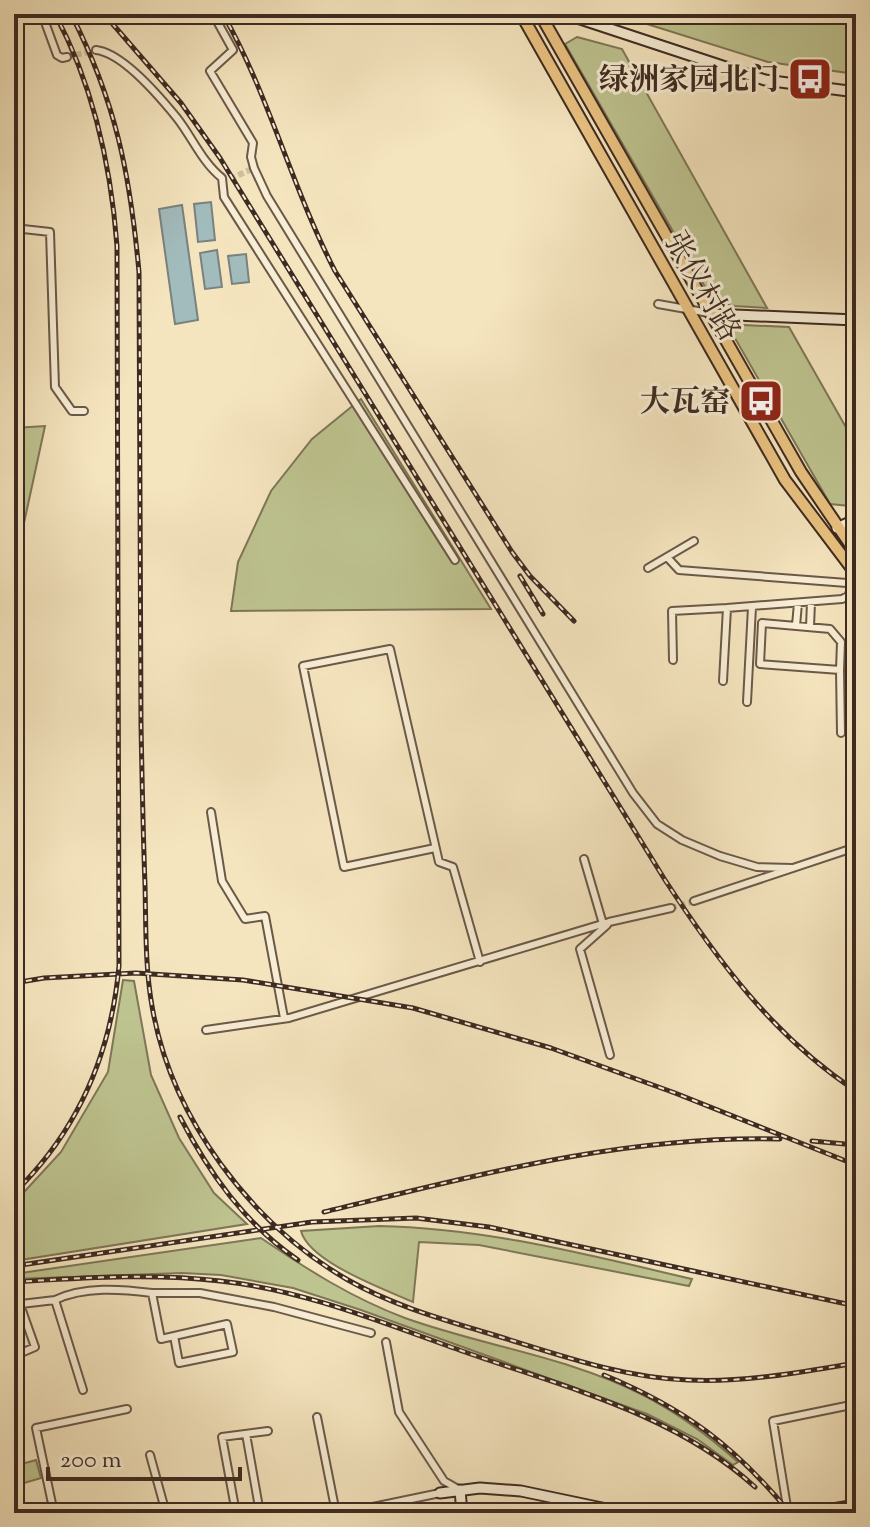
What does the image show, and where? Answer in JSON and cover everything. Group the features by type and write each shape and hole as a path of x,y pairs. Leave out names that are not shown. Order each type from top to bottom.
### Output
{"main road":[{"name":"张仪村路","path":"521,14 785,480 856,574"},
{"name":"张仪村路","path":"540,14 801,472 856,553"}],"street":[{"path":"42,14 57,55 67,57"},
{"path":"213,14 233,50 210,71 253,143 251,157 267,196 633,793 657,824 682,840 757,867 792,868"},
{"path":"565,14 765,80 856,92"},
{"path":"96,50 106,51 127,66 177,118 212,170 226,178 224,197 455,560"},
{"path":"14,228 50,232 55,387 72,411 84,411"},
{"path":"658,304 712,314 856,320"},
{"path":"837,528 856,519"},
{"path":"648,568 694,541"},
{"path":"667,557 679,570 850,585 848,596 842,599 672,611 673,660"},
{"path":"810,627 811,602"},
{"path":"796,626 798,603"},
{"path":"747,702 752,607"},
{"path":"723,681 727,608"},
{"path":"840,670 760,664 762,623 830,629 841,642 841,733"},
{"path":"435,848 344,867 303,666 390,649 439,862 453,867 480,962"},
{"path":"211,812 222,881 245,919 265,916 284,1018"},
{"path":"694,901 856,847"},
{"path":"584,859 606,923"},
{"path":"206,1030 284,1018 606,923 671,908"},
{"path":"606,923 580,949 610,1055"},
{"path":"21,1304 55,1300 68,1294 120,1289 200,1293 274,1307 371,1333"},
{"path":"152,1293 161,1339 174,1336 227,1324 233,1352 179,1363 174,1336"},
{"path":"14,1299 21,1304 35,1347 14,1356"},
{"path":"55,1300 83,1390"},
{"path":"386,1342 399,1412 444,1481 460,1490"},
{"path":"788,1513 773,1421 851,1405 852,1392"},
{"path":"54,1513 36,1428 127,1409"},
{"path":"317,1417 336,1513"},
{"path":"236,1513 222,1437 268,1431"},
{"path":"246,1434 260,1513"},
{"path":"150,1455 166,1513"},
{"path":"344,1513 480,1488 521,1491 626,1513"},
{"path":"460,1490 462,1513"},
{"path":"809,1513 856,1505"}],"green space":[{"path":"615,14 856,14 856,74 768,62"},
{"path":"577,37 622,49 767,308 734,306 712,299 565,44"},
{"path":"743,325 789,327 856,445 856,503 850,506 830,504 732,333"},
{"path":"361,399 491,609 231,611 238,562 271,491 312,439"},
{"path":"45,426 24,523 14,523 14,428"},
{"path":"123,980 134,981 151,1075 179,1138 214,1193 247,1224 14,1261 14,1203 61,1152 108,1072"},
{"path":"379,1226 498,1237 692,1279 689,1286 479,1245 419,1242 413,1302 332,1264 307,1242 301,1231"},
{"path":"261,1238 367,1302 405,1318 556,1361 643,1395 669,1409 738,1462 733,1465 697,1439 647,1414 293,1288 221,1275 182,1273 14,1279 14,1274"},
{"path":"36,1460 41,1478 14,1486 14,1466"}],"water":[{"path":"211,202 215,240 198,242 194,204"},
{"path":"182,205 198,320 175,324 159,209"},
{"path":"217,250 222,287 205,289 200,253"},
{"path":"246,254 249,282 232,284 228,256"}],"tunnel":[{"path":"67,57 96,50"},
{"path":"230,179 254,168"},
{"path":"671,908 694,901"}],"railway":[{"path":"14,1193 56,1144 88,1089 108,1030 119,966 117,246 110,186 98,127 80,69 55,14"},
{"path":"71,14 110,108 125,171 135,236 139,272 141,724 147,961 152,1006 162,1048 177,1088 197,1127 248,1198 279,1229 348,1280 414,1310 584,1362 662,1378 751,1378 856,1363"},
{"path":"104,14 181,103 220,158 685,910 727,968 774,1022 826,1070 856,1091"},
{"path":"223,14 254,77 335,271 512,552 530,576 574,621"},
{"path":"520,576 543,614"},
{"path":"14,983 44,978 136,973 243,980 413,1008 551,1048 856,1165"},
{"path":"180,1117 203,1158 230,1196 261,1230 298,1260"},
{"path":"324,1212 550,1160 664,1144 780,1139"},
{"path":"812,1141 856,1145"},
{"path":"14,1266 312,1222 416,1218 489,1227 856,1306"},
{"path":"14,1282 169,1277 252,1285 314,1300 617,1405 690,1440 755,1487"},
{"path":"604,1375 659,1401 706,1431 749,1468 790,1513"}],"place":[{"name":"绿洲家园北门","path":"810,79"},
{"name":"大瓦窑","path":"761,401"}]}
